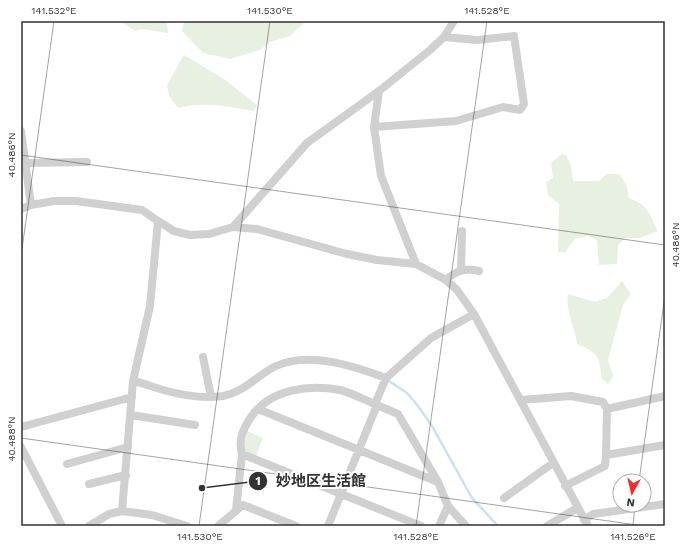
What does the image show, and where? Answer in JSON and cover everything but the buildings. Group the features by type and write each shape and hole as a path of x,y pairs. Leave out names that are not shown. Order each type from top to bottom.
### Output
{"street":[{"path":"233,227 307,143 379,91 444,37 454,21"},
{"path":"374,127 456,121 503,107 520,110 524,104 514,36 477,40 444,37"},
{"path":"379,91 374,127 381,176 416,264"},
{"path":"21,131 31,205"},
{"path":"26,163 87,162"},
{"path":"21,210 31,205 54,201 130,207 142,210 174,231 190,235 209,234 233,227 257,229 377,260 416,264 446,280 457,290 474,314 586,523 593,514 665,504"},
{"path":"122,511 133,382 150,306 158,221"},
{"path":"462,232 462,270"},
{"path":"446,280 462,270 469,269 479,271"},
{"path":"328,526 386,378 431,338 474,314"},
{"path":"203,357 211,397"},
{"path":"133,382 145,383 170,392 211,397 242,390 277,366 301,360 345,363 386,378"},
{"path":"236,510 242,454 240,447 243,429 258,409 287,391 302,388 340,390 398,414 438,482 448,506 466,526"},
{"path":"521,400 571,396 603,402 608,409 605,466 565,486"},
{"path":"608,409 665,396"},
{"path":"21,427 132,397"},
{"path":"258,409 438,482"},
{"path":"131,415 195,425"},
{"path":"606,455 665,445"},
{"path":"21,447 62,526"},
{"path":"67,464 128,447"},
{"path":"242,454 421,526"},
{"path":"504,498 553,462"},
{"path":"89,484 126,475"},
{"path":"218,526 243,505 296,526"},
{"path":"439,526 448,506"},
{"path":"547,526 577,508"},
{"path":"90,526 109,514 122,511 152,515 187,526"}],"green space":[{"path":"120,21 167,21 168,33 142,29 135,31"},
{"path":"184,21 306,21 290,36 270,42 260,50 230,59 203,53 182,31"},
{"path":"184,55 224,79 257,105 254,111 225,106 206,105 178,108 169,96 167,85"},
{"path":"562,154 567,156 571,167 573,181 599,181 606,174 619,174 626,184 629,198 645,207 658,231 640,238 625,238 618,245 617,264 599,265 597,240 588,236 575,239 565,252 558,252 559,204 548,195 546,182 553,178 551,163"},
{"path":"622,281 631,294 623,305 608,360 613,376 608,384 601,378 600,365 593,352 577,344 567,300 568,294 595,302 607,298"},
{"path":"247,431 263,438 256,456 246,453 244,449"}],"waterway":[{"path":"389,381 407,393 418,406 432,426 472,498 498,526"}],"place":[{"name":"妙地区生活館","path":"202,488"}]}
